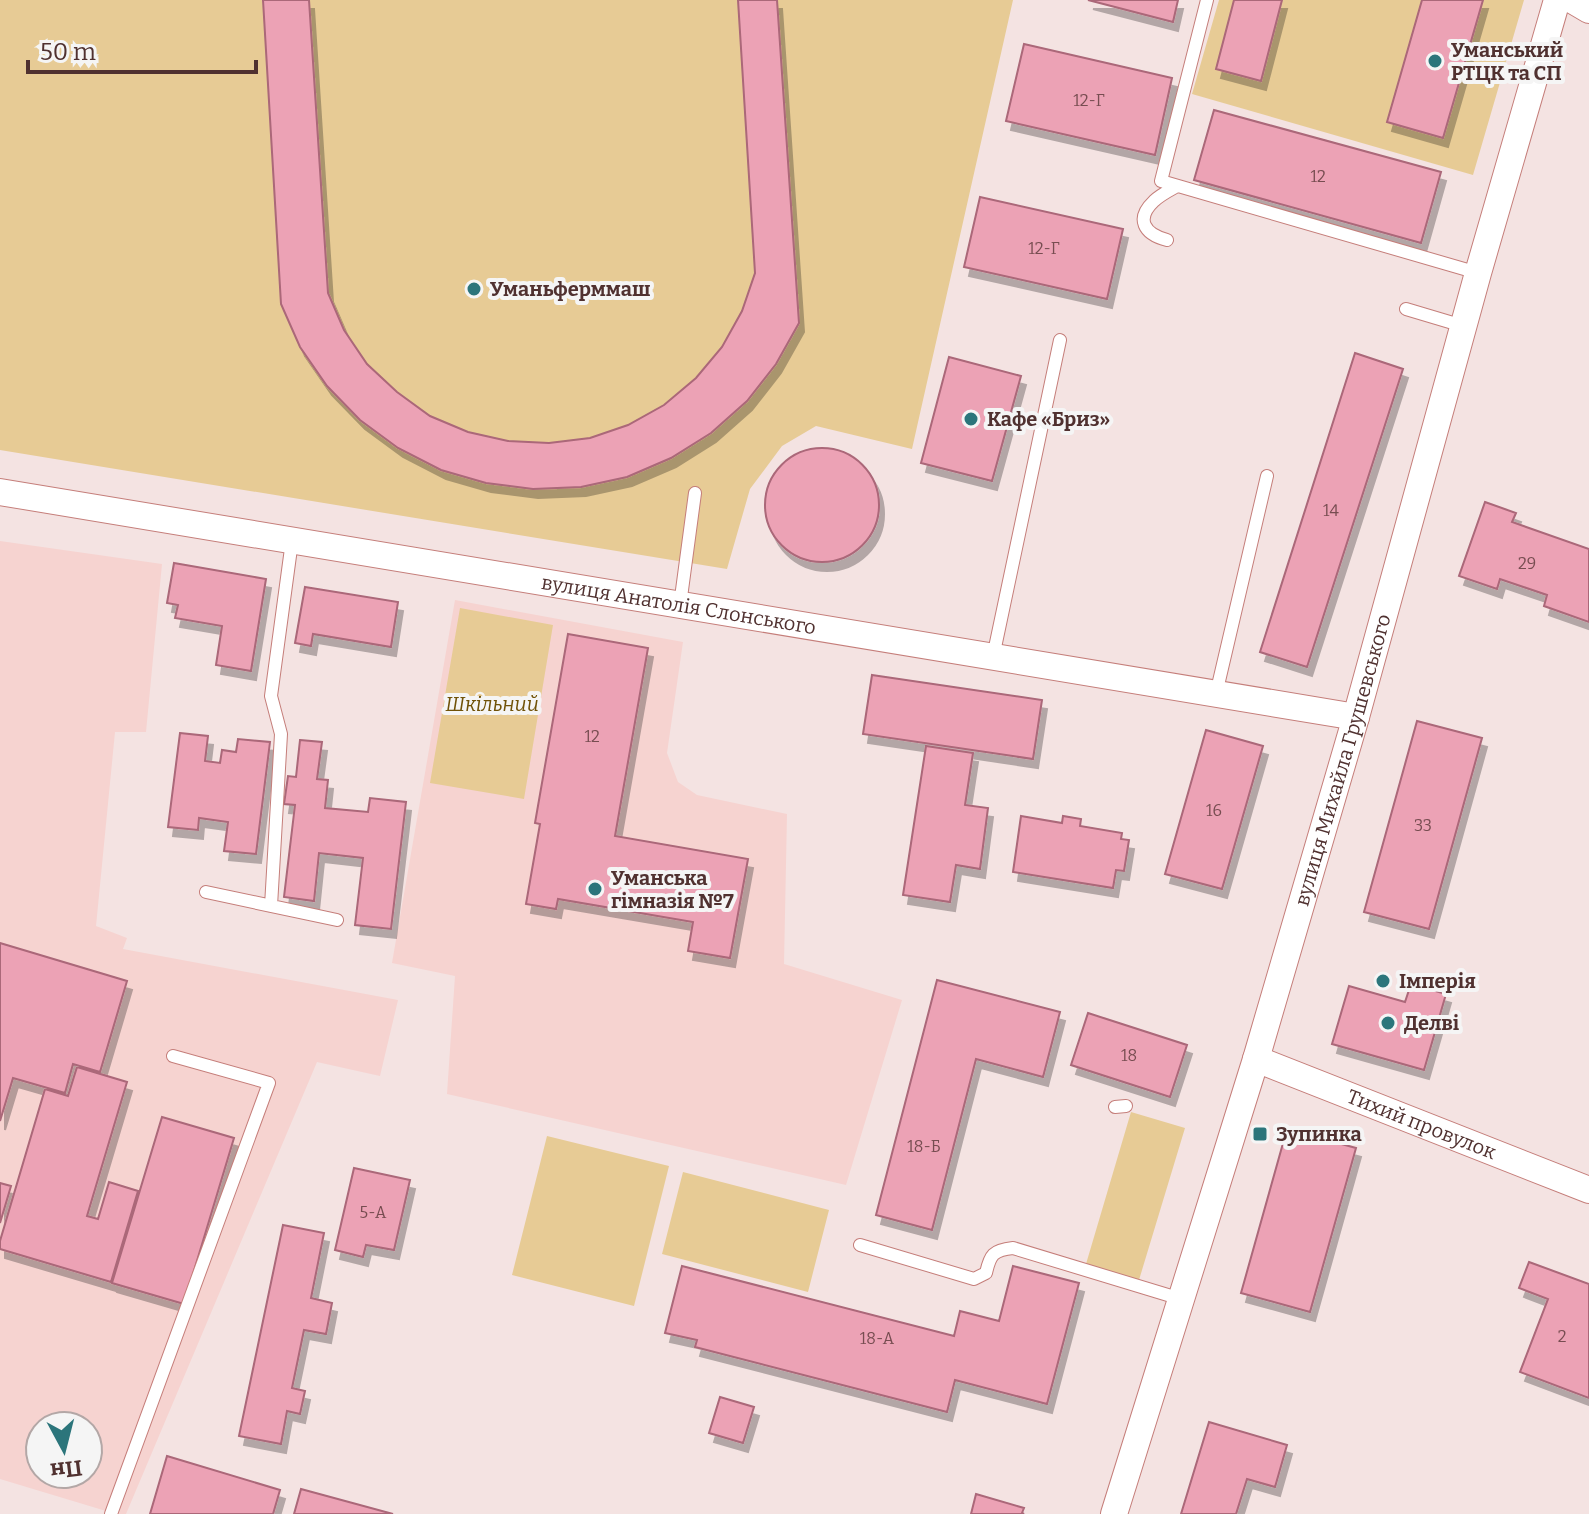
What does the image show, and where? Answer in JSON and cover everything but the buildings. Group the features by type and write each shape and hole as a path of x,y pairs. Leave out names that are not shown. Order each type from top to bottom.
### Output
{"street":[{"name":"вулиця Михайла Грушевського","path":"1114,1514 1256,1059 1356,717 1463,326 1557,0"},
{"path":"1572,0 1589,10"},
{"name":"вулиця Анатолія Слонського","path":"0,492 1356,717"},
{"name":"Тихий провулок","path":"1256,1059 1589,1190"}],"lane":[{"path":"1207,0 1161,181 1478,273"},
{"path":"1167,240 1147,231 1144,223 1146,211 1155,199 1177,186"},
{"path":"1406,309 1463,326"},
{"path":"993,657 1060,340"},
{"path":"1216,694 1267,476"},
{"path":"680,605 695,493"},
{"path":"271,906 281,734 271,696 292,541"},
{"path":"206,892 337,920"},
{"path":"111,1514 269,1083 173,1056"},
{"path":"860,1245 974,1279 986,1273 989,1258 1000,1249 1013,1248 1181,1299"}],"shaded area":[{"path":"0,541 162,564 146,732 115,732 96,926 127,938 123,949 398,1000 380,1076 317,1062 126,1514 116,1514 36,1490 104,1490 104,1410 24,1410 24,1486 0,1479"},
{"name":"Уманська гімназія №7","path":"455,600 683,642 667,753 678,782 697,795 787,814 784,964 902,1000 846,1185 447,1094 455,976 392,963"}],"green space":[{"name":"Уманьферммаш","path":"0,0 1013,0 912,449 816,426 782,446 750,489 727,569 0,450"},
{"path":"1219,0 1524,0 1473,175 1192,94"},
{"name":"Шкільний","path":"460,608 553,625 524,799 430,783"},
{"path":"1131,1112 1185,1128 1139,1280 1086,1264"},
{"path":"547,1136 669,1166 634,1306 512,1275"},
{"path":"683,1172 829,1210 808,1292 662,1254"}],"place":[{"name":"Уманський РТЦК та СП","path":"1435,61"},
{"name":"Уманьферммаш","path":"474,289"},
{"name":"Кафе «Бриз»","path":"971,419"},
{"name":"Уманська гімназія №7","path":"595,889"},
{"name":"Імперія","path":"1383,981"},
{"name":"Делві","path":"1388,1023"},
{"name":"Зупинка","path":"1260,1134"}]}
